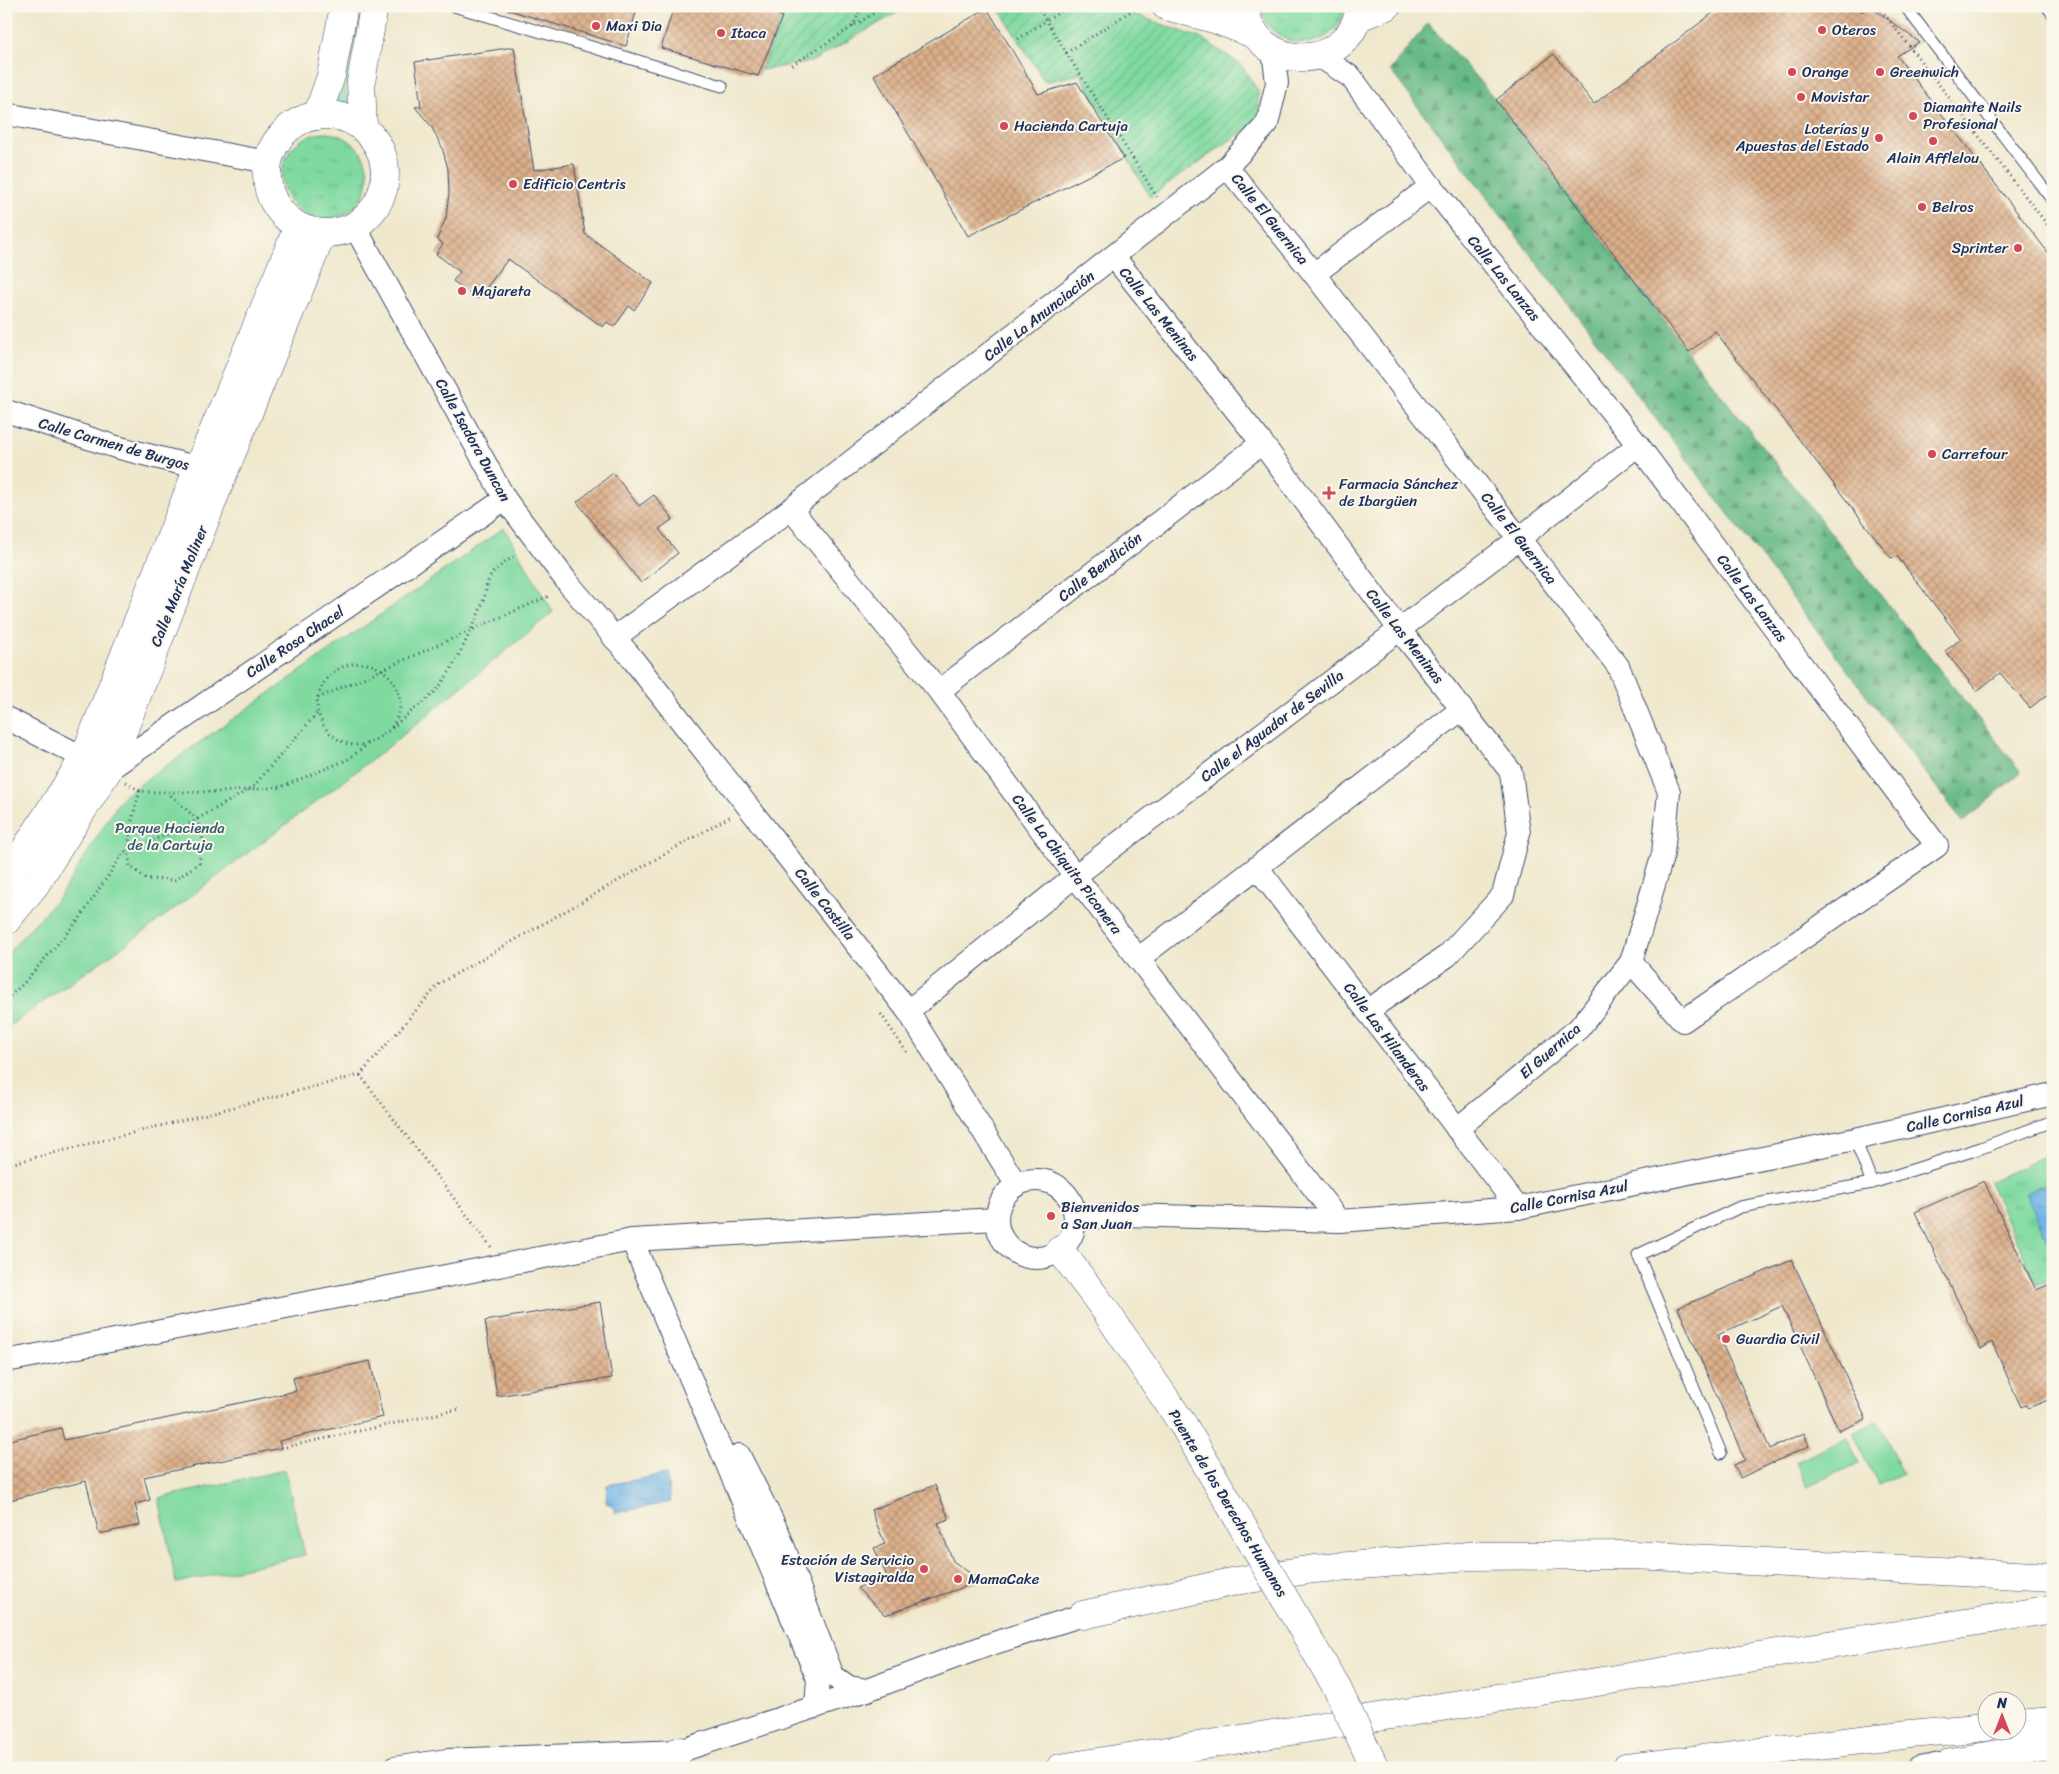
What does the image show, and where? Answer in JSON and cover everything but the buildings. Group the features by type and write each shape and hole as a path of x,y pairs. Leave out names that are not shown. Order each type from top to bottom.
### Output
{"main road":[{"path":"317,116 332,76 344,6"},
{"path":"363,127 361,82 374,6"},
{"path":"1166,6 1214,19 1295,58 1319,56 1337,48 1350,34 1360,12 1387,6"},
{"path":"1244,6 1246,18 1264,43"},
{"path":"333,115 349,119 363,127 377,142 384,160 386,179 381,198 370,215 355,227 339,233 310,230 282,215 272,199 267,181 268,162 274,145 285,131 300,121 317,116 333,115"},
{"name":"Calle María Moliner","path":"10,911 35,885 96,764 211,471 310,230"},
{"name":"Calle María Moliner","path":"6,879 96,764"},
{"name":"Puente de los Derechos Humanos","path":"1060,1250 1103,1307 1184,1426 1337,1688 1375,1768"},
{"path":"1083,1615 1227,1583 1275,1575 1391,1561 1469,1556 1634,1555 2022,1578 2053,1577"},
{"path":"1060,1768 2053,1609"},
{"path":"2026,1723 2053,1721"},
{"path":"1626,1768 1976,1728"},
{"path":"1945,1765 2053,1745"},
{"path":"633,1768 680,1751"}],"street":[{"name":"Calle La Anunciación","path":"614,638 791,510 1227,167 1267,124 1277,83 1264,43"},
{"name":"Calle Las Lanzas","path":"1319,56 1351,77 1431,186 1638,445 1937,846 1683,1021 1631,962"},
{"path":"6,114 268,162"},
{"name":"Calle El Guernica","path":"1227,167 1314,274 1618,666 1669,792 1663,854 1631,962"},
{"path":"1314,274 1431,186"},
{"name":"Calle Isadora Duncan","path":"355,227 505,499 568,583 614,638"},
{"name":"Calle Las Meninas","path":"1114,257 1262,443 1399,629 1511,772 1519,833 1503,895 1447,956 1367,1011"},
{"name":"Calle Carmen de Burgos","path":"6,411 116,447 211,471"},
{"name":"Calle Bendición","path":"939,691 1262,443"},
{"name":"Calle el Aguador de Sevilla","path":"908,1011 1075,876 1520,538 1638,445"},
{"name":"Calle Rosa Chacel","path":"96,764 505,499"},
{"name":"Calle La Chiquita Piconera","path":"791,510 939,691 1075,876 1339,1221"},
{"name":"Calle Castilla","path":"614,638 749,806 908,1011 1016,1184"},
{"path":"1138,959 1462,709"},
{"path":"6,718 96,764"},
{"name":"Calle Las Hilanderas","path":"1257,867 1518,1208"},
{"name":"El Guernica","path":"1457,1129 1578,1028 1631,962"},
{"name":"Calle Cornisa Azul","path":"1076,1219 1124,1215 1339,1221 1518,1208 1855,1139 2053,1094"},
{"path":"1037,1179 1059,1186 1068,1195 1074,1206 1076,1219 1074,1231 1068,1242 1060,1250 1049,1256 1036,1258 1024,1256 1013,1251 1004,1242 998,1231 996,1219 1002,1199 1016,1184 1037,1179"},
{"path":"6,1361 632,1240 996,1219"},
{"path":"632,1240 818,1679 816,1707"},
{"path":"690,1375 720,1418 778,1532 833,1676 849,1687 867,1690"},
{"path":"394,1768 447,1760 680,1751 867,1690 988,1645 1083,1615"},
{"path":"1919,1768 1945,1765"}],"lane":[{"path":"454,6 722,86"},
{"path":"1906,6 2053,201"},
{"path":"2047,6 2053,14"},
{"path":"1720,1453 1638,1255 1740,1207 1872,1183 1981,1148 2053,1121"},
{"path":"1855,1139 1872,1183"}],"path":[{"path":"853,26 861,6"},
{"path":"792,65 885,6"},
{"path":"1037,6 1168,214"},
{"path":"1018,39 1068,6"},
{"path":"1066,53 1139,6"},
{"path":"1878,6 2053,232"},
{"path":"96,764 140,792 167,793 281,787 347,760 369,744 382,738 392,727 435,692 452,666 472,628 483,604 490,576 513,557"},
{"path":"317,698 550,595"},
{"path":"369,744 356,745 337,738 323,724 318,712 317,698 325,678 342,666 363,662 383,670 396,686 400,707 392,727"},
{"path":"6,1000 22,985 80,918 120,859 128,851 197,819 249,790 318,712"},
{"path":"140,792 131,820 128,851 130,866 146,879 175,880 199,863 203,834 197,819 167,793"},
{"path":"6,1165 360,1075 440,983 749,806"},
{"path":"360,1075 504,1265"},
{"path":"281,1448 460,1408"}],"green space":[{"path":"355,6 361,6 346,87 350,106 341,102 331,103"},
{"path":"787,6 909,6 811,62 761,70"},
{"path":"997,6 1111,6 1203,39 1241,65 1258,91 1260,119 1150,197 1080,74 1045,82"},
{"path":"1260,6 1345,6 1341,19 1333,31 1323,38 1312,42 1300,43 1279,35 1270,28"},
{"path":"1428,23 1496,100 1696,363 2021,772 1963,822 1390,70"},
{"path":"325,133 341,137 355,146 364,160 368,176 364,192 355,206 341,215 325,219 309,215 295,206 286,192 282,176 286,160 295,146 309,137"},
{"name":"Parque Hacienda de la Cartuja","path":"504,528 553,612 387,748 142,933 6,1028 6,955 60,896 122,797"},
{"path":"2053,1152 2053,1285 2050,1279 2037,1285 1989,1182"},
{"path":"1878,1421 1903,1473 1878,1485 1853,1433"},
{"path":"1847,1438 1859,1463 1807,1487 1796,1462"},
{"path":"285,1470 305,1555 176,1583 159,1498"}],"water":[{"path":"2053,1180 2053,1251 2025,1193"},
{"path":"666,1474 671,1502 615,1513 613,1506 606,1503 607,1485"}],"place":[{"name":"Maxi Dia","path":"596,26"},
{"name":"Oteros","path":"1822,30"},
{"name":"Itaca","path":"721,33"},
{"name":"Orange","path":"1792,72"},
{"name":"Greenwich","path":"1880,72"},
{"name":"Movistar","path":"1801,97"},
{"name":"Diamante Nails Profesional","path":"1913,116"},
{"name":"Hacienda Cartuja","path":"1004,126"},
{"name":"Loterías y Apuestas del Estado","path":"1879,138"},
{"name":"Alain Afflelou","path":"1933,141"},
{"name":"Edificio Centris","path":"513,184"},
{"name":"Belros","path":"1922,207"},
{"name":"Sprinter","path":"2018,248"},
{"name":"Majareta","path":"462,291"},
{"name":"Carrefour","path":"1932,454"},
{"name":"Farmacia Sánchez de Ibargüen","path":"1329,493"},
{"name":"Bienvenidos a San Juan","path":"1051,1216"},
{"name":"Guardia Civil","path":"1726,1339"},
{"name":"Estación de Servicio Vistagiralda","path":"924,1569"},
{"name":"MamaCake","path":"958,1579"}]}
